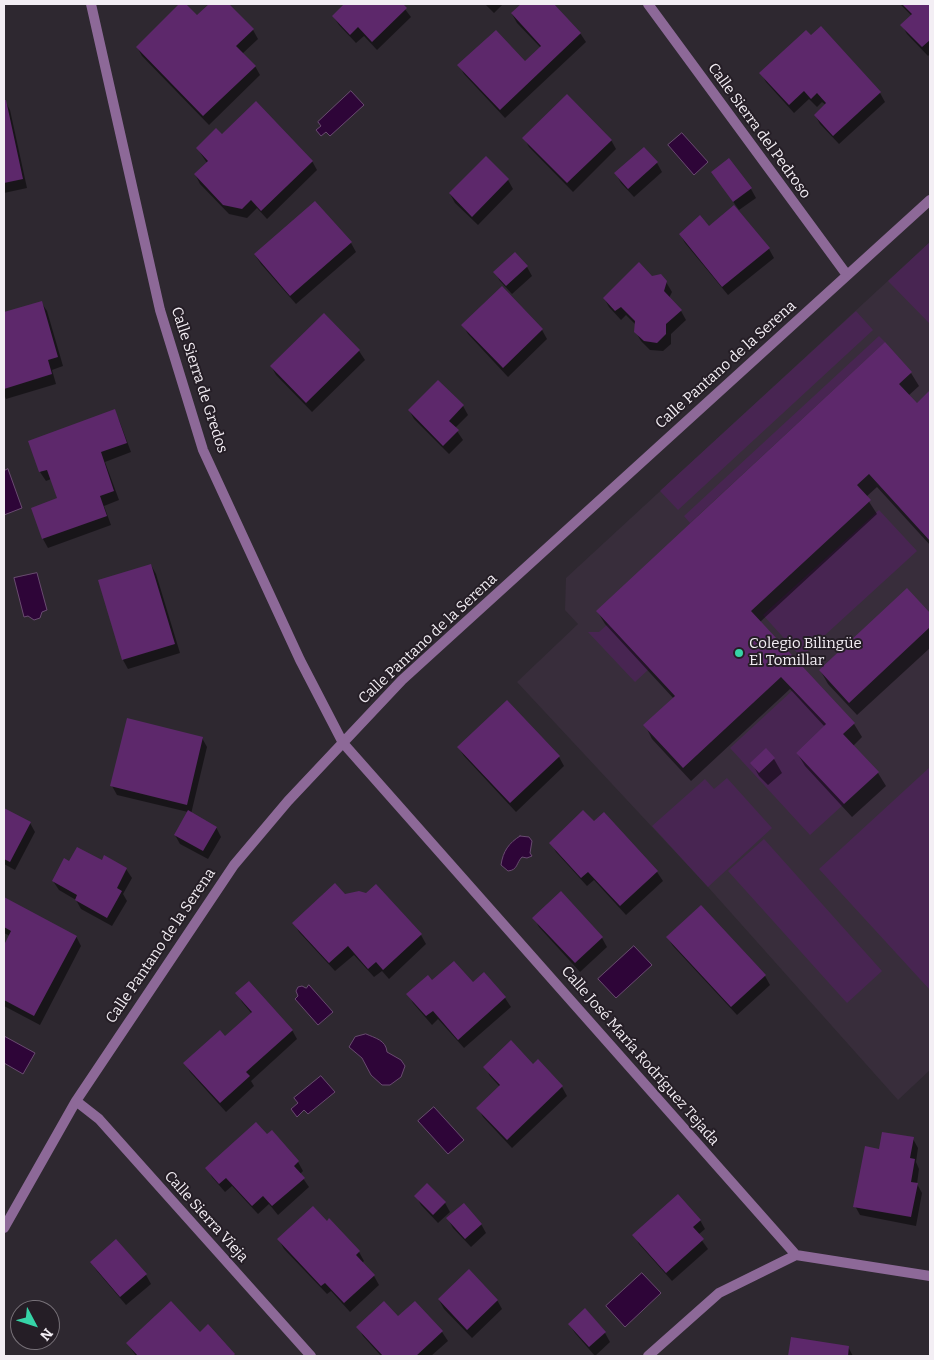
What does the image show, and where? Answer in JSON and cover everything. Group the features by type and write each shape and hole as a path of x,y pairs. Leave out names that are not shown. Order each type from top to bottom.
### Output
{"street":[{"name":"Calle Sierra de Gredos","path":"91,4 160,310 204,450 300,660 343,742"},
{"name":"Calle Sierra del Pedroso","path":"648,4 847,275"},
{"name":"Calle Pantano de la Serena","path":"4,1228 76,1101 234,866 288,801 402,680 930,200"},
{"name":"Calle José María Rodríguez Tejada","path":"343,742 796,1255"},
{"name":"Calle Sierra Vieja","path":"76,1101 99,1120 311,1356"},
{"path":"648,1356 719,1293 796,1255 930,1276"}],"shaded area":[{"path":"351,91 364,105 330,136 326,132 321,136 316,130 321,126 318,122"},
{"path":"682,133 708,162 694,175 668,145"},
{"name":"Colegio Bilingüe El Tomillar","path":"930,242 930,1070 898,1100 708,887 517,682 578,624 565,610 566,578"},
{"path":"930,242 930,324 888,281"},
{"path":"856,311 873,330 678,510 660,491"},
{"path":"879,336 885,342 690,523 684,516"},
{"path":"8,469 22,508 4,515 4,471"},
{"path":"879,510 917,551 801,657 763,615"},
{"path":"37,573 47,610 42,612 40,618 34,620 28,616 24,617 14,578"},
{"path":"608,624 649,669 635,682 588,632 599,632"},
{"path":"793,690 826,724 796,753 844,804 810,835 730,748"},
{"path":"930,767 930,990 819,869"},
{"path":"727,778 772,828 708,887 652,826 705,779 714,789"},
{"path":"520,836 529,837 532,841 530,853 532,856 522,857 515,868 508,871 501,865 503,856 510,845"},
{"path":"764,839 882,971 847,1003 728,871"},
{"path":"634,946 652,965 616,998 598,979"},
{"path":"309,985 333,1012 318,1025 295,999 298,996 296,991 298,987 306,988"},
{"path":"366,1034 382,1042 387,1052 401,1060 405,1066 401,1077 390,1085 382,1085 371,1075 362,1058 349,1047 355,1037"},
{"path":"4,1036 35,1053 23,1074 4,1063"},
{"path":"321,1076 335,1092 308,1114 304,1110 297,1117 291,1109 298,1103 294,1098"},
{"path":"434,1107 464,1140 448,1154 418,1121"},
{"path":"642,1273 661,1293 625,1327 606,1306"}],"building":[{"path":"179,4 186,4 197,15 209,4 229,4 254,29 236,46 256,66 203,116 136,47"},
{"path":"344,4 403,4 407,8 372,42 358,27 350,35 332,16"},
{"path":"521,4 554,4 581,33 500,110 457,65 496,30 525,61 541,46 511,13"},
{"path":"902,4 930,4 930,40 922,47 900,25 912,14"},
{"path":"821,26 881,92 833,136 814,115 826,103 817,93 811,99 804,91 789,105 759,73 806,30 811,35"},
{"path":"567,94 612,140 567,183 522,138"},
{"path":"4,100 6,100 23,179 4,183"},
{"path":"256,101 313,161 261,211 251,200 242,209 223,205 194,174 208,161 196,148 216,128 222,134"},
{"path":"644,147 658,162 628,189 614,173"},
{"path":"486,156 509,179 472,217 449,193"},
{"path":"729,158 752,188 733,202 711,172"},
{"path":"315,201 352,242 290,296 254,254"},
{"path":"734,205 770,248 722,287 679,234 700,215 709,226"},
{"path":"515,252 528,266 506,286 493,272"},
{"path":"639,262 652,276 661,274 667,281 664,291 682,310 666,324 666,334 657,343 644,341 634,332 635,321 621,307 615,311 603,298"},
{"path":"502,286 543,329 503,368 461,325"},
{"path":"42,301 58,357 48,360 52,374 4,389 4,312"},
{"path":"324,313 360,350 306,403 270,366"},
{"path":"885,342 912,372 899,384 917,403 930,390 930,541 869,474 857,485 871,500 751,611 855,723 843,734 879,772 844,804 796,753 826,724 781,677 683,768 643,725 675,696 596,611"},
{"path":"438,380 464,405 449,421 459,430 443,446 408,410"},
{"path":"115,409 127,443 101,452 114,491 100,496 107,516 42,539 31,508 57,498 47,470 39,472 28,441"},
{"path":"151,564 175,644 122,660 98,580"},
{"path":"907,588 930,613 930,627 849,703 819,670"},
{"path":"507,700 560,756 510,803 457,747"},
{"path":"127,718 203,737 187,805 110,786"},
{"path":"766,748 775,758 759,773 750,763"},
{"path":"4,808 31,822 10,862 4,859"},
{"path":"188,810 217,827 203,851 174,835"},
{"path":"583,810 594,821 604,812 658,871 620,906 588,872 581,878 549,843"},
{"path":"77,847 102,860 104,855 127,868 117,888 122,891 107,918 75,900 77,895 52,881 64,858 69,861"},
{"path":"335,883 345,894 359,891 366,893 376,884 422,934 383,970 376,962 368,969 348,946 329,963 292,923"},
{"path":"561,891 603,937 575,963 532,918"},
{"path":"4,897 77,936 34,1016 4,1000 4,945 11,931 4,927"},
{"path":"701,905 766,975 731,1007 666,937"},
{"path":"454,961 473,982 484,972 506,997 458,1040 433,1011 426,1016 406,994 428,975 432,980"},
{"path":"249,981 293,1030 246,1072 250,1076 220,1103 183,1063 220,1030 225,1036 252,1012 235,993"},
{"path":"511,1040 533,1064 538,1059 563,1086 507,1140 476,1108 500,1085 483,1067"},
{"path":"256,1122 267,1134 272,1130 299,1161 294,1166 305,1178 272,1206 263,1196 252,1206 226,1178 219,1184 205,1168"},
{"path":"882,1132 914,1137 910,1158 915,1159 911,1182 918,1183 911,1217 853,1207 865,1146 879,1149"},
{"path":"427,1183 446,1202 433,1215 414,1196"},
{"path":"678,1194 701,1220 693,1227 704,1239 666,1273 632,1235"},
{"path":"464,1203 482,1224 465,1239 446,1218"},
{"path":"313,1206 327,1221 329,1218 360,1251 356,1255 375,1275 344,1303 325,1283 321,1286 277,1239"},
{"path":"116,1239 147,1274 120,1297 90,1262"},
{"path":"469,1269 498,1300 467,1330 438,1299"},
{"path":"171,1301 200,1332 208,1324 235,1354 233,1356 138,1356 126,1343"},
{"path":"384,1301 398,1316 415,1301 443,1331 416,1356 383,1356 356,1327"},
{"path":"585,1308 606,1332 589,1347 568,1324"},
{"path":"791,1337 849,1346 848,1356 788,1356"}],"place":[{"name":"Colegio Bilingüe El Tomillar","path":"739,653"}]}
